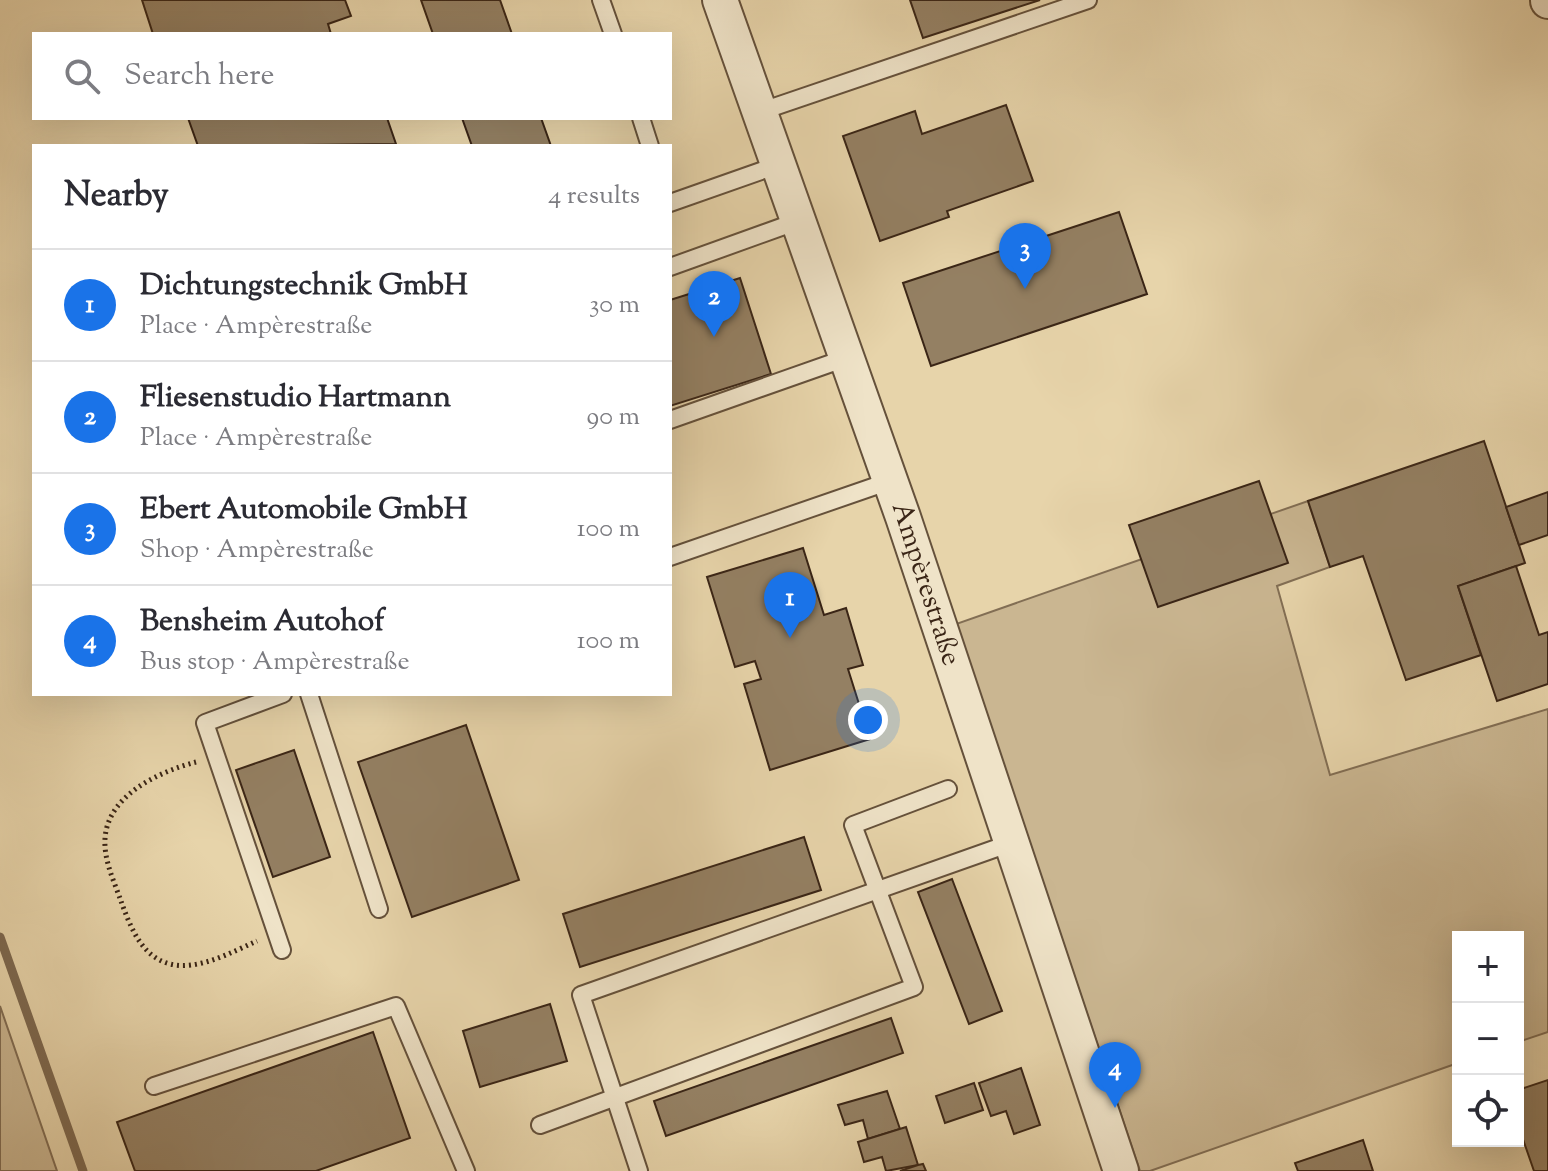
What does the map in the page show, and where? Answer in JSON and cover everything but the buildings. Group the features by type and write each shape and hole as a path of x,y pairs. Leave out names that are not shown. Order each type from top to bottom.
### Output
{"street":[{"name":"Ampèrestraße","path":"720,0 890,481 1121,1171"}],"lane":[{"path":"601,0 612,32"},
{"path":"759,112 1088,0"},
{"path":"642,120 649,144"},
{"path":"672,202 778,165"},
{"path":"672,266 798,221"},
{"path":"672,419 846,358"},
{"path":"672,556 890,481"},
{"path":"278,696 205,723 282,950"},
{"path":"310,696 379,909"},
{"path":"540,1125 914,987 853,825 948,789"},
{"path":"639,1171 581,995 1011,843"},
{"path":"154,1086 396,1006 466,1171"}],"path":[{"path":"217,757 149,779 127,796 113,818 104,844 110,869 131,930 147,952 170,964 195,964 224,956 276,932"}],"shaded area":[{"path":"1308,501 1330,567 1277,586 1330,775 1548,709 1548,1032 1524,1040 1524,931 1452,931 1452,1065 1150,1171 1140,1171 956,624"},
{"path":"0,1006 57,1171 0,1171"}],"waterway":[{"path":"0,937 83,1171"}],"place":[{"name":"Ebert Automobile GmbH","path":"1025,289"},
{"name":"Fliesenstudio Hartmann","path":"714,337"},
{"name":"Dichtungstechnik GmbH","path":"790,638"},
{"name":"Bensheim Autohof","path":"1115,1108"}]}
